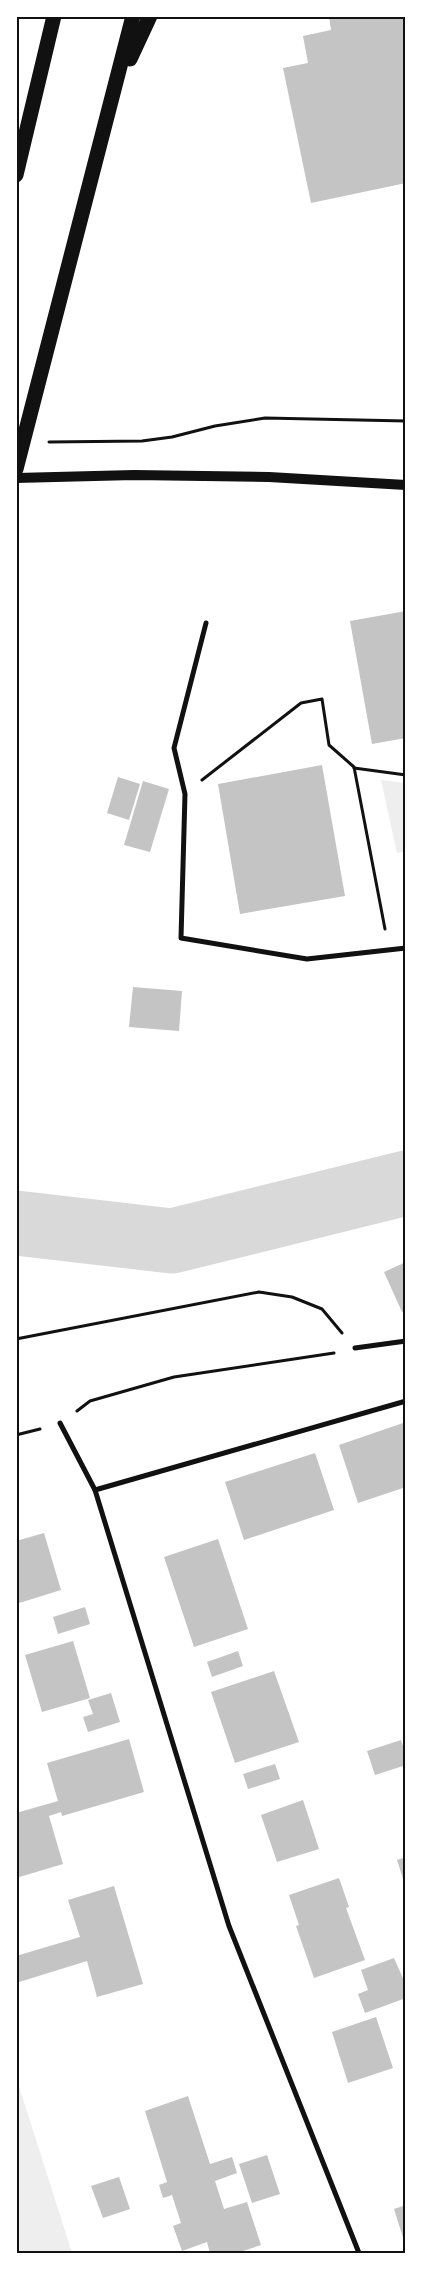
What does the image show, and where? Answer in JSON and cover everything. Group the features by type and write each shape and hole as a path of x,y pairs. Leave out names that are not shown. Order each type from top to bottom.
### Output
{"highway":[{"path":"16,175 54,16"},
{"path":"16,468 134,16"},
{"path":"117,86 150,16"}],"main road":[{"path":"16,478 134,475 268,477 406,485"}],"street":[{"path":"206,624 174,748 185,794 181,938 307,959 406,948"},
{"path":"355,1348 406,1340"},
{"path":"95,1490 406,1401"},
{"path":"60,1423 95,1490 229,1926 359,2253"}],"path":[{"path":"42,442 142,441 172,437 215,426 265,418 406,421"},
{"path":"185,794 301,702 322,699 329,745 354,768 406,775"},
{"path":"354,768 389,950"},
{"path":"16,1339 259,1292 292,1297 322,1308 355,1348 322,1356 174,1377 90,1401 60,1423"}],"shaded area":[{"path":"381,780 406,783 406,851 397,853"},
{"path":"16,2077 72,2253 16,2253"}],"building":[{"path":"329,16 406,16 406,183 311,203 283,68 308,63 303,36 331,30"},
{"path":"406,611 406,738 372,744 350,621"},
{"path":"322,765 345,896 240,914 218,784"},
{"path":"118,777 140,784 129,820 107,813"},
{"path":"143,781 169,789 150,852 124,845"},
{"path":"133,987 182,991 179,1031 129,1027"},
{"path":"406,1262 406,1310 402,1312 384,1272"},
{"path":"406,1422 406,1487 358,1503 339,1445"},
{"path":"315,1453 334,1510 244,1540 225,1482"},
{"path":"44,1533 61,1590 16,1604 16,1541"},
{"path":"218,1539 248,1629 194,1647 164,1557"},
{"path":"85,1607 90,1624 58,1634 53,1617"},
{"path":"73,1641 90,1698 42,1712 25,1655"},
{"path":"238,1651 243,1666 212,1677 207,1662"},
{"path":"274,1671 299,1742 235,1763 211,1692"},
{"path":"111,1693 120,1722 88,1732 83,1717 93,1714 88,1700"},
{"path":"129,1739 144,1792 62,1816 61,1812 49,1816 63,1864 16,1878 16,1813 58,1801 47,1763"},
{"path":"401,1740 406,1755 406,1765 375,1775 367,1751"},
{"path":"275,1764 280,1779 248,1789 243,1774"},
{"path":"303,1800 319,1849 277,1862 261,1815"},
{"path":"406,1857 406,1885 405,1885 397,1860"},
{"path":"339,1878 349,1907 346,1908 365,1960 314,1978 296,1926 299,1925 289,1895"},
{"path":"114,1886 143,1984 97,1997 87,1961 16,1983 16,1956 80,1937 68,1900"},
{"path":"394,1958 406,1985 406,1998 365,2013 358,1994 368,1990 361,1970"},
{"path":"376,2017 393,2068 348,2083 332,2032"},
{"path":"188,2096 210,2164 232,2157 237,2173 215,2181 224,2209 247,2202 261,2245 237,2253 210,2253 207,2242 182,2251 173,2226 181,2223 172,2195 163,2198 159,2185 167,2182 145,2111"},
{"path":"267,2155 280,2194 252,2203 239,2164"},
{"path":"119,2177 130,2209 103,2218 91,2186"},
{"path":"406,2205 406,2244 405,2244 394,2209"}],"waterway":[{"path":"16,1223 172,1241 406,1183"}]}
